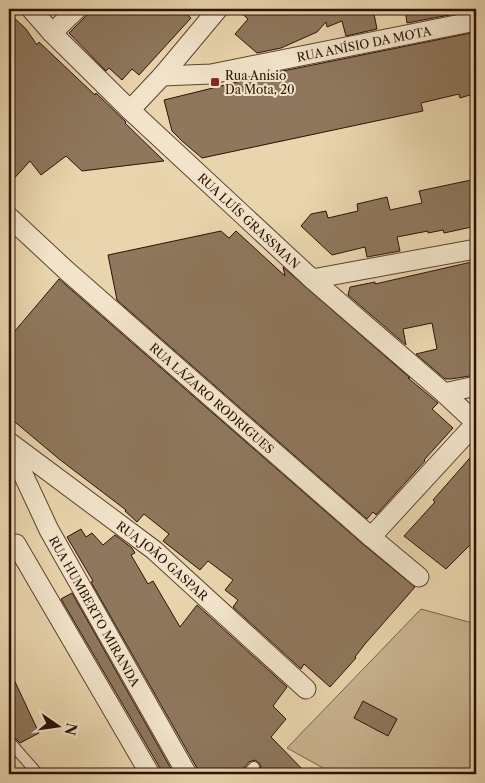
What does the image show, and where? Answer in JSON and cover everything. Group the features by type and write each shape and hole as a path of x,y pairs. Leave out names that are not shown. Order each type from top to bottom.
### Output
{"street":[{"name":"RUA LUÍS GRASSMAN","path":"31,9 52,33 130,110 312,278 476,423"},
{"path":"52,33 77,9"},
{"path":"130,110 162,76 218,9"},
{"name":"RUA ANÍSIO DA MOTA","path":"162,76 211,74 476,21"},
{"name":"RUA LÁZARO RODRIGUES","path":"9,217 67,271 419,577"},
{"path":"312,278 476,249"},
{"path":"444,393 476,386"},
{"path":"371,537 476,423"},
{"name":"RUA JOÃO GASPAR","path":"9,443 154,550 306,689"},
{"name":"RUA HUMBERTO MIRANDA","path":"9,443 48,530 188,774"},
{"path":"16,544 150,774"}],"lane":[{"path":"9,742 38,774"}],"shaded area":[{"path":"421,609 476,624 476,774 334,774 287,748"}],"building":[{"path":"93,9 181,9 191,18 139,75 132,69 122,80 109,68 106,71 69,33"},
{"path":"237,9 373,9 377,29 346,36 342,21 327,27 326,22 317,32 281,48 257,53 235,34 248,19"},
{"path":"405,9 476,9 476,10 407,23"},
{"path":"9,13 26,29 37,45 39,42 95,95 96,93 164,161 82,171 66,156 41,175 30,161 9,184"},
{"path":"476,32 476,93 460,98 459,94 421,103 423,111 202,158 172,131 164,100 278,72"},
{"path":"476,179 476,226 444,233 443,230 428,233 428,231 397,237 400,251 367,257 365,247 332,255 301,226 311,214 326,211 328,218 358,211 357,204 387,197 390,210 422,203 419,191"},
{"path":"221,231 229,238 236,231 285,276 283,267 438,403 432,409 453,428 376,515 373,512 367,519 117,300 108,255"},
{"path":"476,261 476,375 445,379 416,354 437,349 432,323 403,329 406,345 348,295 350,287 375,282 375,284"},
{"path":"59,279 364,545 415,587 330,687 304,664 301,669 233,607 238,600 225,590 233,580 208,561 200,570 163,541 169,534 144,514 137,522 126,510 59,459 9,417 9,338"},
{"path":"476,451 476,539 446,569 404,536 435,502 433,500"},
{"path":"81,529 86,537 92,533 103,545 115,535 132,548 135,553 131,555 148,584 153,581 180,627 197,605 287,687 273,706 286,719 271,737 307,774 256,774 261,766 255,760 249,762 240,774 204,774 202,770 198,773 197,768 67,537"},
{"path":"72,593 174,774 161,774 160,768 61,599"},
{"path":"9,669 39,733 20,743 12,735 9,728"},
{"path":"363,701 397,719 388,736 354,718"}],"place":[{"name":"Rua Anísio Da Mota, 20","path":"215,82"}]}
